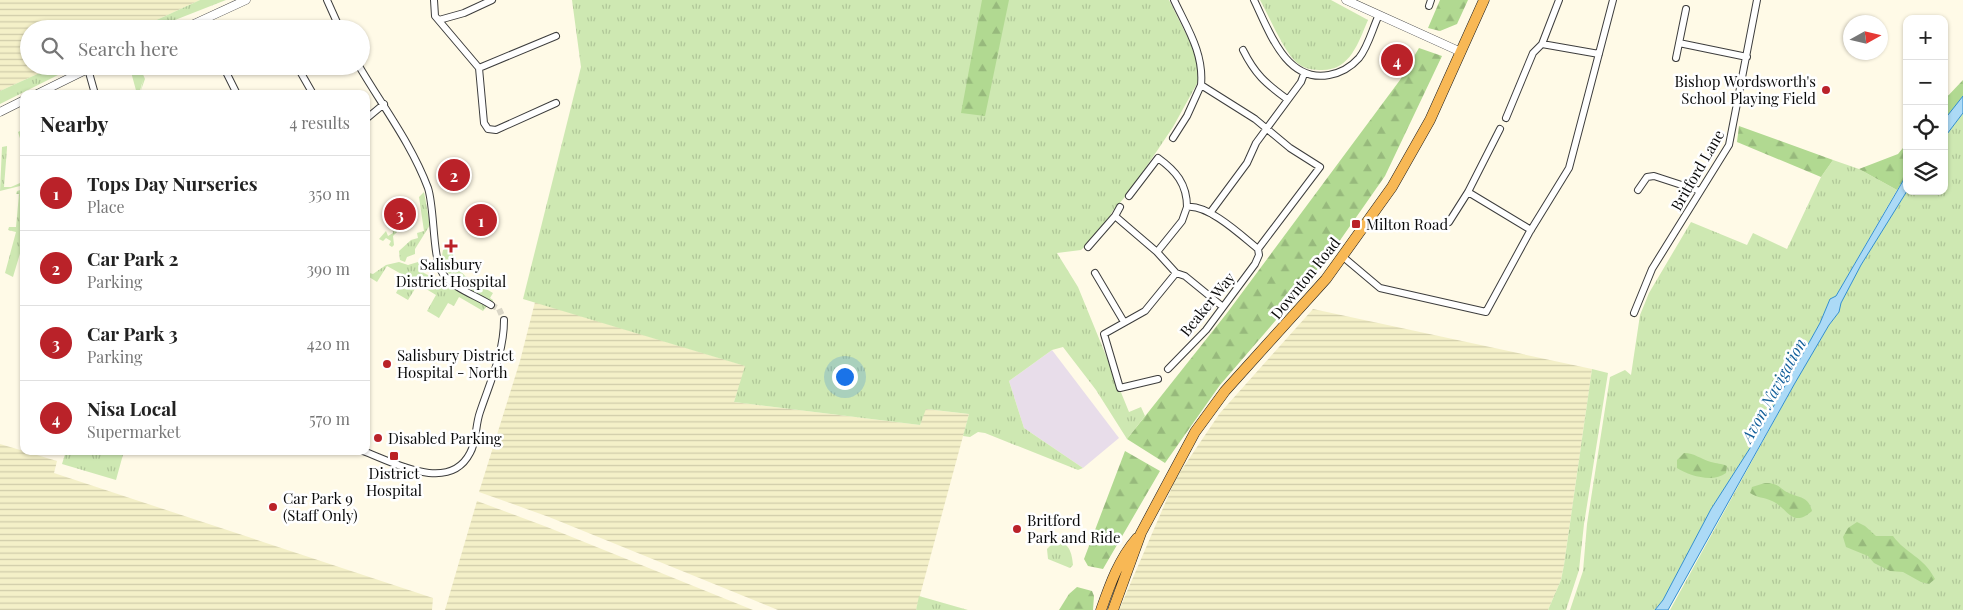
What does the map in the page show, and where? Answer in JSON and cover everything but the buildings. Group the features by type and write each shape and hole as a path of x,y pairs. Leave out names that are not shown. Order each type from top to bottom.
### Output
{"highway":[{"name":"Downton Road","path":"1113,610 1141,533 1179,459 1214,404 1304,305 1342,256 1400,174 1430,120 1484,0"},
{"name":"Downton Road","path":"1101,610 1125,551 1141,533"}],"street":[{"path":"203,20 246,0"},
{"path":"327,0 336,20"},
{"path":"434,0 433,11 479,68 484,122 492,131 556,103"},
{"path":"439,20 464,14 492,0"},
{"path":"1173,138 1187,116 1201,85 1202,66 1199,51 1174,0"},
{"path":"1254,0 1286,59 1304,74 1326,76 1350,66 1360,56 1378,17"},
{"path":"1346,0 1378,17 1461,52"},
{"path":"1506,118 1533,52 1542,44 1559,0"},
{"path":"1342,256 1380,288 1486,312 1531,230 1569,168 1613,0"},
{"name":"Britford Lane","path":"1634,313 1652,269 1730,145 1758,0"},
{"path":"1676,58 1686,9"},
{"path":"479,68 556,36"},
{"path":"1679,43 1747,58"},
{"path":"1542,44 1599,54"},
{"path":"1243,50 1253,69 1265,83 1287,99"},
{"path":"1210,213 1247,163 1267,128 1304,74"},
{"path":"44,90 75,75"},
{"path":"92,75 94,90"},
{"path":"228,75 235,90"},
{"path":"302,75 311,90"},
{"path":"365,75 409,148 428,188 442,272 450,280 491,305"},
{"path":"1201,85 1267,128"},
{"path":"0,112 20,102"},
{"path":"370,116 384,104"},
{"name":"Beaker Way","path":"1168,370 1206,330 1255,264 1259,255 1258,249 1320,167 1290,148 1267,128"},
{"path":"1449,222 1468,192 1500,129"},
{"path":"1129,196 1160,158 1181,180 1186,193 1187,207 1182,221 1157,252"},
{"path":"1638,190 1647,177 1654,176 1700,191"},
{"path":"1468,192 1531,230"},
{"path":"1187,207 1194,206 1210,213 1258,249"},
{"path":"1088,247 1115,216 1120,207"},
{"path":"1115,216 1157,252 1176,273 1186,276 1223,307"},
{"path":"1096,273 1124,322"},
{"path":"1158,379 1120,388 1104,334 1145,311 1176,273"},
{"path":"370,453 433,474 451,471 462,464 471,452 474,444 479,414 493,378 501,348 504,320"}],"shaded area":[{"path":"0,0 200,0 157,20 20,20 20,75 35,75 0,91"},
{"path":"535,302 746,366 734,402 920,425 925,409 969,414 916,610 778,610 549,517 479,492 520,361"},
{"path":"1313,309 1592,369 1564,565 1561,580 1548,610 1119,610 1176,478 1220,413"},
{"path":"1052,350 1119,438 1083,468 1024,428 1009,381"},
{"path":"0,444 20,450 20,455 37,455 57,461 54,473 433,598 432,610 0,610"},
{"path":"477,501 547,527 753,610 445,610"}],"green space":[{"path":"200,0 226,0 175,20 157,20"},
{"path":"572,0 1169,0 1196,54 1199,80 1173,127 1130,191 1112,212 1103,229 1081,250 1057,253 1078,287 1129,412 1141,407 1145,416 1127,439 1096,390 1063,347 1052,350 1009,381 1024,428 1083,468 1078,470 985,433 978,432 970,437 963,436 969,414 926,409 920,425 734,402 745,366 523,299 581,67"},
{"path":"982,0 1009,0 985,116 961,113"},
{"path":"1260,0 1331,0 1368,20 1356,46 1345,61 1330,69 1305,68 1299,65 1289,54"},
{"path":"1440,0 1468,0 1457,24 1440,31 1428,28"},
{"path":"1419,48 1442,56 1385,176 1320,269 1220,385 1165,463 1127,439 1227,313 1400,80"},
{"path":"35,75 58,75 28,90 20,90 20,94 0,104 0,91"},
{"path":"132,75 143,75 145,79 141,90 143,80 140,90 136,90"},
{"path":"1963,80 1963,96 1948,117 1948,96"},
{"path":"1963,113 1963,610 1670,610 1795,383 1829,325 1839,312 1841,303 1861,265 1904,195 1948,195 1948,133"},
{"path":"1739,126 1833,160 1821,177 1737,142"},
{"path":"7,146 4,187 11,187 20,183 20,186 0,191 2,147"},
{"path":"1903,148 1903,181 1897,190 1859,169 1898,154"},
{"path":"1833,160 1859,169 1897,190 1836,296 1830,299 1820,323 1752,445 1711,509 1663,600 1655,610 1570,610 1583,571 1587,524 1610,377 1625,370 1631,375 1640,315 1649,293 1691,222 1747,245 1753,233 1787,249 1821,177"},
{"path":"20,190 20,253 13,277 5,273 16,232 8,230 9,227 16,227 19,194 16,194"},
{"path":"424,192 430,225 415,249 415,254 407,257 405,262 400,260 399,251 411,240 418,238 417,233 424,231 419,197"},
{"path":"405,205 410,206 411,217 404,219 405,222 398,226 397,232 393,236 394,245 392,247 389,245 391,241 386,238 383,241 379,239 386,231 388,236 393,233 392,227 397,226 395,218 405,213"},
{"path":"447,247 452,249 457,266 466,277 493,293 490,298 493,300 492,303 451,276 442,260 443,250"},
{"path":"399,262 408,265 418,262 424,273 487,306 483,311 459,297 454,306 448,303 439,318 427,311 436,295 418,284 408,300 396,293 405,276 387,266 377,282 370,278 370,273 373,274 386,265"},
{"path":"1592,369 1608,373 1584,524 1579,570 1566,610 1548,610 1561,580 1564,565"},
{"path":"1125,451 1160,471 1103,569 1088,566 1084,559"},
{"path":"1684,453 1713,463 1723,464 1727,466 1726,473 1715,478 1708,478 1682,471 1677,468 1677,460"},
{"path":"65,455 123,455 116,480 62,464"},
{"path":"1765,483 1777,485 1787,492 1805,499 1812,511 1805,516 1795,518 1772,501 1750,493 1752,487"},
{"path":"1857,522 1865,526 1876,536 1893,536 1925,565 1935,579 1929,584 1921,582 1903,572 1890,571 1874,563 1868,556 1846,547 1843,537 1848,528"},
{"path":"1055,541 1064,543 1069,548 1073,565 1070,568 1048,559 1047,549"},
{"path":"1077,587 1092,591 1094,596 1093,610 1059,610 1069,594"},
{"path":"919,596 968,610 916,610"}],"water":[{"path":"1963,96 1963,113 1948,133 1948,115"},
{"path":"1903,181 1903,195 1905,195 1861,265 1841,303 1839,312 1829,325 1795,383 1668,610 1655,610 1663,600 1711,509 1752,445 1820,323 1830,299 1836,296"}],"tunnel":[{"path":"491,305 499,309 504,320"}],"place":[{"name":"Nisa Local","path":"1397,60"},
{"name":"Bishop Wordsworth's School Playing Field","path":"1826,90"},
{"name":"Car Park 2","path":"454,175"},
{"name":"Car Park 3","path":"400,214"},
{"name":"Tops Day Nurseries","path":"481,220"},
{"name":"Milton Road","path":"1356,224"},
{"name":"Salisbury District Hospital","path":"451,246"},
{"name":"Salisbury District Hospital - North","path":"387,364"},
{"name":"Disabled Parking","path":"378,438"},
{"name":"District Hospital","path":"394,456"},
{"name":"Car Park 9 (Staff Only)","path":"273,507"},
{"name":"Britford Park and Ride","path":"1017,529"}],"water label":[{"name":"Avon Navigation","path":"1773,390"}]}
